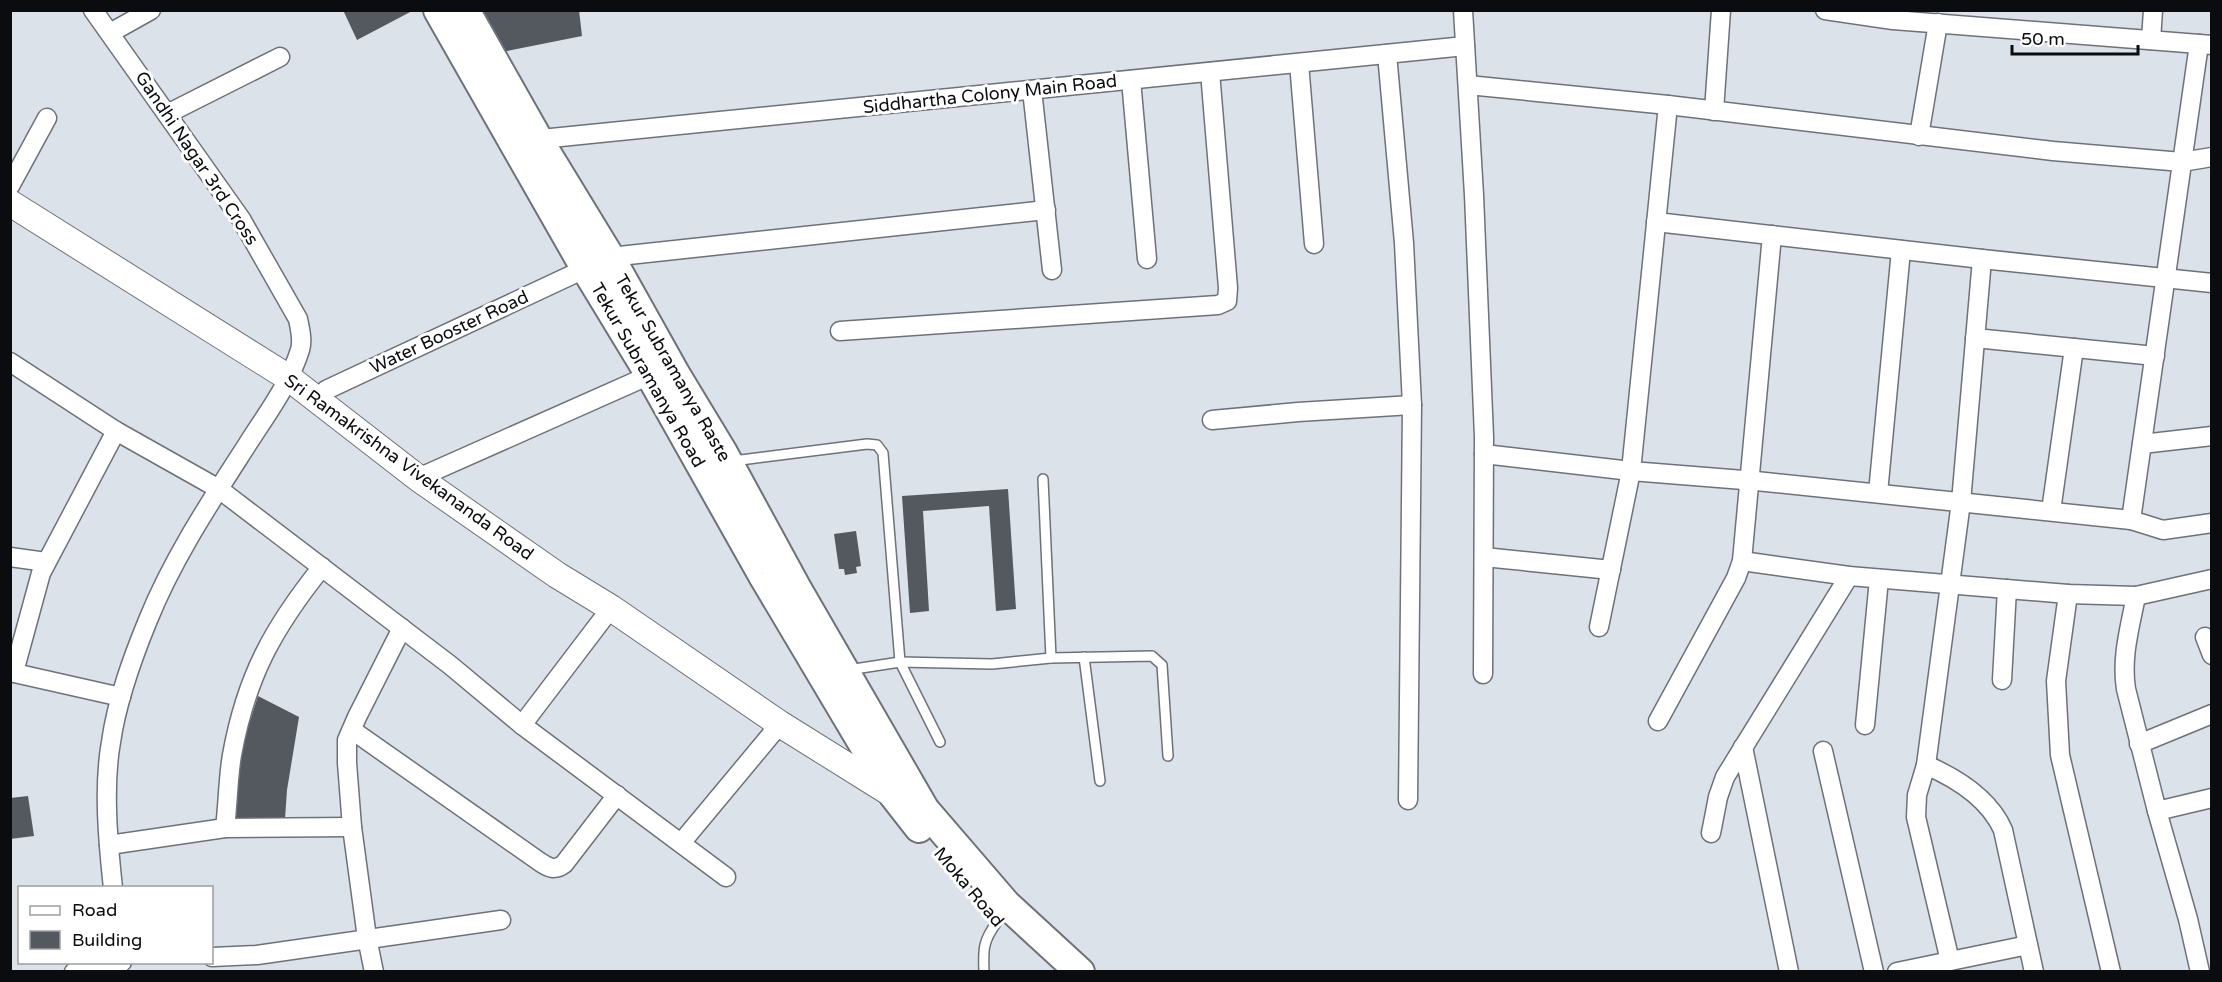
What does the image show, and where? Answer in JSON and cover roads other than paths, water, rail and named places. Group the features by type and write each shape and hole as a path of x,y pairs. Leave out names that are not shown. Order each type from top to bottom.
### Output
{"main road":[{"name":"Tekur Subramanya Road","path":"438,10 526,140 598,263 650,375 762,574 868,733"},
{"path":"465,10 526,140"},
{"name":"Sri Ramakrishna Vivekananda Road","path":"10,203 289,378 418,478 557,575 611,608 780,724 894,796 925,810"},
{"name":"Tekur Subramanya Raste","path":"598,263 676,375 728,462 796,587 845,670 868,733"},
{"name":"Moka Road","path":"868,733 894,796 997,922 1050,972"},
{"name":"Moka Road","path":"868,733 925,810 1006,904 1080,972"}],"street":[{"name":"Gandhi Nagar 3rd Cross","path":"93,10 241,219 298,319 301,347 289,378 219,489 171,571 148,619 121,697 108,758 113,886"},
{"path":"110,33 151,10"},
{"path":"1463,10 1474,195 1484,454 1483,674"},
{"path":"1714,111 1720,10"},
{"path":"1825,10 1950,19 2151,40 2208,41 2182,162 2131,520"},
{"path":"2151,40 2153,10"},
{"path":"1919,136 1950,19"},
{"name":"Siddhartha Colony Main Road","path":"526,140 1465,46"},
{"path":"1387,54 1404,243 1412,405 1408,800"},
{"path":"167,114 280,57"},
{"path":"1299,63 1314,244"},
{"path":"840,331 1218,305 1227,301 1228,288 1210,72"},
{"path":"1131,80 1147,259"},
{"path":"1468,85 1668,105 2053,151 2182,162 2211,157"},
{"path":"1032,90 1052,270"},
{"path":"1599,627 1631,471 1668,105"},
{"path":"10,186 47,118"},
{"name":"Water Booster Road","path":"319,401 326,390 598,263 1046,210"},
{"path":"1656,222 2211,283"},
{"path":"1658,721 1736,578 1742,561 1772,235"},
{"path":"1878,493 1901,250"},
{"path":"1950,961 1916,817 1917,795 1926,765 1961,502 1982,259"},
{"path":"1975,338 2155,356"},
{"path":"2051,511 2074,348"},
{"path":"10,362 116,431 219,489 402,628 522,725 726,878"},
{"path":"418,478 650,375"},
{"path":"1212,420 1412,405"},
{"path":"116,431 46,562 12,672 121,697"},
{"path":"2142,444 2211,436"},
{"path":"1484,454 1631,471 1748,480 2051,511 2131,520 2163,530 2211,523"},
{"path":"10,557 46,562"},
{"path":"1484,557 1611,570"},
{"path":"1742,561 1849,576 2068,594 2136,596 2211,579"},
{"path":"225,828 231,757 252,677 275,631 297,597 321,567"},
{"path":"1711,833 1718,797 1725,777 1849,576"},
{"path":"1865,725 1880,579"},
{"path":"2002,680 2007,589"},
{"path":"2068,594 2056,681 2060,755 2111,972"},
{"path":"2136,596 2123,671 2139,744 2188,919 2200,972"},
{"path":"522,725 611,608"},
{"path":"374,972 367,938 352,827 347,740 402,628"},
{"path":"2205,637 2211,655"},
{"path":"2139,744 2211,714"},
{"path":"681,843 780,724"},
{"path":"351,730 553,869 564,864 617,795"},
{"path":"1743,747 1789,972"},
{"path":"1823,751 1874,972"},
{"path":"1926,765 1959,782 1997,817 2003,830 2034,972"},
{"path":"2157,811 2211,798"},
{"path":"110,844 225,828 352,827"},
{"path":"213,957 257,954 501,920"},
{"path":"1897,972 2028,945"},
{"path":"75,972 117,964"}],"lane":[{"path":"728,462 867,444 877,445 883,453 900,663 940,742"},
{"path":"1043,479 1051,658"},
{"path":"845,670 900,663 992,664 1051,658 1152,656 1162,665 1168,756"},
{"path":"1084,657 1100,781"},
{"path":"984,972 983,949 986,937 997,922"}]}
